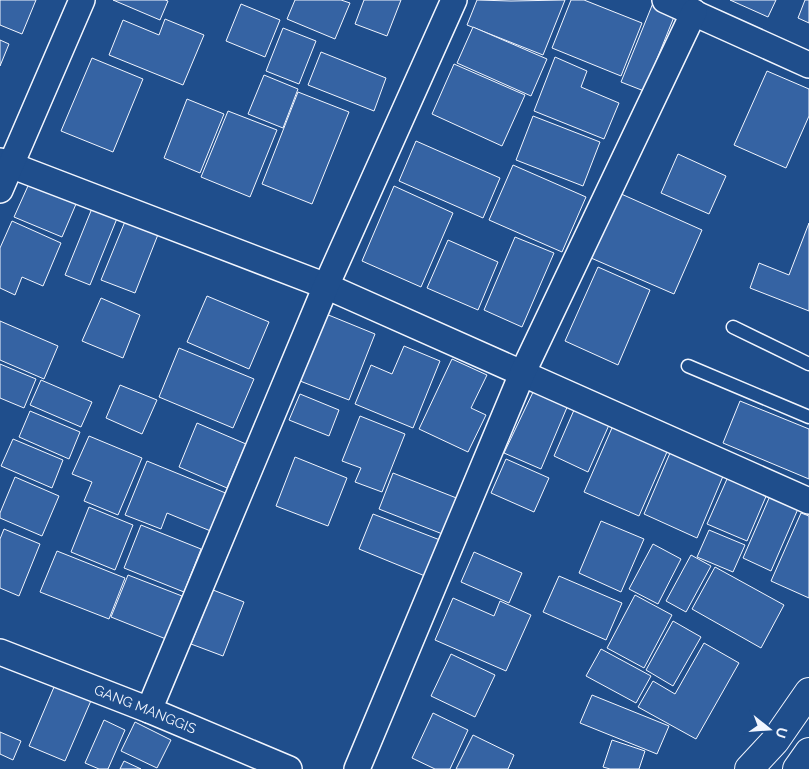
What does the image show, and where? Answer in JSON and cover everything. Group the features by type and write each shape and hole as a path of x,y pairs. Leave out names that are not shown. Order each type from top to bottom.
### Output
{"highway":[{"path":"749,769 775,741 809,692"},
{"path":"797,769 809,752"}],"street":[{"path":"148,710 326,286 454,0"},
{"path":"665,0 809,64"},
{"path":"0,190 6,163 73,3"},
{"path":"356,769 522,374 694,12"},
{"path":"6,163 326,286 809,501"},
{"name":"GANG MANGGIS","path":"0,652 148,710 288,769"}],"lane":[{"path":"733,327 809,364"},
{"path":"688,366 809,417"}],"building":[{"path":"0,0 36,0 22,34 0,25"},
{"path":"113,0 165,0 168,1 160,20"},
{"path":"295,0 341,0 350,3 335,39 287,19"},
{"path":"364,0 401,0 387,36 355,24"},
{"path":"477,0 565,0 543,55 467,25"},
{"path":"571,0 584,0 642,23 621,76 552,48"},
{"path":"730,0 776,0 768,17"},
{"path":"805,0 809,0 809,23 798,18"},
{"path":"653,3 676,12 644,91 621,82"},
{"path":"241,4 280,20 265,57 226,41"},
{"path":"165,19 204,35 183,85 109,55 123,20 159,35"},
{"path":"473,27 547,59 531,96 457,63"},
{"path":"283,28 316,41 299,84 266,71"},
{"path":"0,40 9,44 0,66"},
{"path":"321,52 386,78 374,111 308,85"},
{"path":"555,57 587,71 581,87 619,103 604,139 534,111"},
{"path":"92,58 143,79 113,152 61,131"},
{"path":"454,64 525,95 502,146 432,114"},
{"path":"767,71 809,89 809,116 786,168 734,145"},
{"path":"264,75 298,89 283,128 248,114"},
{"path":"298,92 349,112 312,204 262,184"},
{"path":"187,99 224,114 200,173 164,158"},
{"path":"228,111 277,130 250,197 201,177"},
{"path":"533,116 600,142 583,186 516,160"},
{"path":"416,141 500,178 483,218 399,181"},
{"path":"678,154 726,176 709,214 661,193"},
{"path":"513,165 586,197 562,252 489,220"},
{"path":"32,177 79,197 62,237 14,217"},
{"path":"394,186 453,213 421,287 362,261"},
{"path":"619,193 702,230 674,294 591,258"},
{"path":"95,201 120,211 90,285 65,275"},
{"path":"126,219 159,232 135,293 101,280"},
{"path":"12,221 61,243 43,286 22,277 15,295 0,288 0,248"},
{"path":"809,223 809,311 750,288 759,263 789,275"},
{"path":"515,237 554,253 522,327 484,310"},
{"path":"448,240 498,262 478,310 427,288"},
{"path":"598,267 650,290 618,365 565,341"},
{"path":"207,296 269,322 249,369 187,342"},
{"path":"101,298 140,315 123,358 82,341"},
{"path":"326,314 375,334 349,400 300,381"},
{"path":"0,321 58,346 44,379 0,360"},
{"path":"404,346 440,361 413,428 355,404 371,365 392,374"},
{"path":"179,348 254,379 233,428 159,397"},
{"path":"452,359 487,375 471,408 486,415 468,452 419,429"},
{"path":"0,364 36,379 24,408 0,398"},
{"path":"41,380 92,402 81,427 30,405"},
{"path":"120,385 157,400 142,434 106,418"},
{"path":"534,390 568,405 541,469 504,453"},
{"path":"300,394 339,410 329,436 289,420"},
{"path":"740,401 809,429 809,479 723,443"},
{"path":"574,410 609,425 588,472 554,456"},
{"path":"30,411 80,432 69,459 19,437"},
{"path":"360,416 405,434 382,492 355,482 361,468 342,461"},
{"path":"615,421 670,445 639,516 584,492"},
{"path":"197,423 246,444 227,488 179,467"},
{"path":"89,436 142,458 118,515 84,501 92,482 72,474"},
{"path":"13,439 63,460 52,488 1,466"},
{"path":"673,446 726,469 697,538 644,514"},
{"path":"295,457 347,478 328,526 276,506"},
{"path":"506,459 549,478 534,512 491,493"},
{"path":"147,461 228,494 213,532 167,513 161,529 125,515"},
{"path":"731,470 770,487 747,541 707,524"},
{"path":"393,473 459,499 445,535 379,509"},
{"path":"15,477 59,496 42,536 0,518 0,513"},
{"path":"773,489 801,502 771,571 743,558"},
{"path":"89,507 133,525 115,570 71,552"},
{"path":"801,513 809,516 809,598 771,581"},
{"path":"373,514 440,540 425,576 359,549"},
{"path":"601,521 644,539 621,592 579,573"},
{"path":"141,525 201,549 184,592 124,568"},
{"path":"4,529 40,544 19,596 0,588 0,539"},
{"path":"709,530 745,545 733,572 697,557"},
{"path":"653,544 681,559 658,604 629,589"},
{"path":"57,551 125,578 109,619 40,592"},
{"path":"474,552 522,573 509,603 461,582"},
{"path":"691,555 711,566 686,612 666,601"},
{"path":"715,567 784,605 761,648 692,609"},
{"path":"128,575 182,596 166,639 111,617"},
{"path":"559,576 622,603 606,640 543,612"},
{"path":"213,590 244,602 223,656 191,644"},
{"path":"635,595 672,615 644,668 607,648"},
{"path":"453,598 494,616 500,601 531,615 506,671 435,640"},
{"path":"673,621 701,637 673,686 646,670"},
{"path":"704,643 739,663 696,739 638,707 653,681 675,694"},
{"path":"601,649 651,676 636,703 586,676"},
{"path":"451,654 495,675 475,717 431,696"},
{"path":"57,680 93,696 65,761 29,746"},
{"path":"592,695 669,726 657,754 580,723"},
{"path":"433,713 468,730 450,769 435,769 412,758"},
{"path":"104,720 125,730 108,769 99,769 85,763"},
{"path":"135,722 171,740 157,768 121,751"},
{"path":"0,732 21,741 13,760 0,754"},
{"path":"473,735 514,755 508,769 456,769"},
{"path":"612,740 645,751 639,769 610,769 603,767"},
{"path":"124,761 141,769 120,769"}]}
